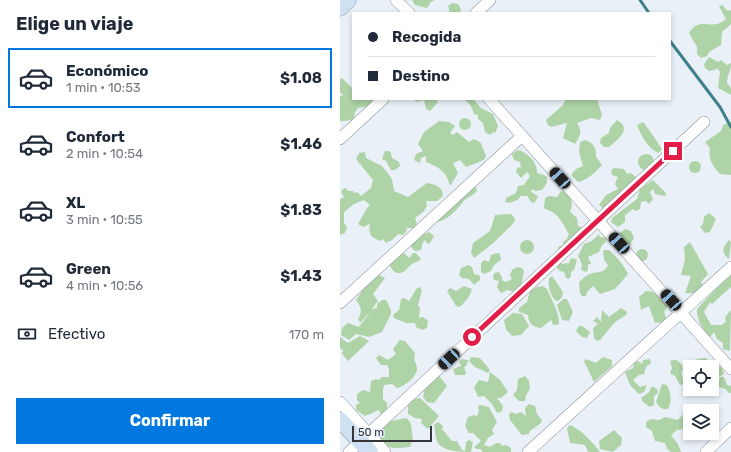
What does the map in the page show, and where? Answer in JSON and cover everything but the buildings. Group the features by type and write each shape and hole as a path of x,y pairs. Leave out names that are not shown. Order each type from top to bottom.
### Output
{"street":[{"path":"340,8 348,0"},
{"path":"396,0 408,12"},
{"path":"477,12 490,0"},
{"path":"340,139 382,100"},
{"path":"490,100 731,369"},
{"path":"362,445 598,220 704,122"},
{"path":"340,303 522,136"},
{"path":"528,452 731,266"},
{"path":"340,402 362,445"},
{"path":"340,420 362,445 384,452"},
{"path":"706,452 731,428"}],"green space":[{"path":"412,0 435,0 431,2 427,8 415,5"},
{"path":"452,3 458,4 461,9 460,12 450,12 448,6"},
{"path":"722,5 728,11 731,10 731,24 722,32 721,45 709,52 707,56 701,58 697,54 697,47 689,33 697,25 721,23 726,19 719,6"},
{"path":"709,57 718,62 721,60 727,65 731,63 727,83 731,88 731,95 718,88 720,72 718,69 709,71 705,68 704,64"},
{"path":"342,78 352,88 352,100 377,100 369,106 358,108 355,112 354,119 340,121 340,96 343,95 340,92 340,79"},
{"path":"424,100 437,100 438,102 430,111 426,109"},
{"path":"465,100 474,100 481,108 493,114 498,126 495,133 493,132 490,135 485,132 483,123 478,119 478,115 474,114 471,106"},
{"path":"566,100 597,100 602,115 600,120 591,118 577,123 580,129 580,134 575,144 563,138 567,123 551,127 548,125 546,120 563,105"},
{"path":"465,118 469,120 471,124 469,128 465,130 461,128 459,124 461,120"},
{"path":"617,120 622,123 624,131 609,147 604,147 600,143 601,138 609,133 610,128"},
{"path":"439,121 449,122 455,126 450,133 453,135 457,132 469,142 474,139 481,143 486,156 484,160 466,167 460,160 453,163 458,173 450,186 447,177 442,171 426,162 426,156 421,158 420,163 414,160 416,154 423,151 418,144 424,132"},
{"path":"731,121 731,175 720,174 711,162 710,148 705,142 721,131 723,125"},
{"path":"643,122 662,150 658,153 654,151 645,141 637,125"},
{"path":"585,140 594,146 596,157 602,165 588,178 578,182 571,175 576,169 583,166 579,152 580,142"},
{"path":"518,150 531,158 536,165 537,173 547,177 547,183 542,190 535,191 532,189 531,192 538,196 535,202 532,203 527,196 520,196 519,199 510,203 505,202 506,198 516,193 518,186 524,185 530,176 527,172 521,178 516,172 517,168 521,167 520,162 514,160 512,154"},
{"path":"385,151 389,151 392,158 399,162 400,166 395,170 391,170 386,161 382,159"},
{"path":"365,152 366,158 382,166 392,179 394,191 408,197 427,183 436,185 442,190 443,196 437,201 426,201 427,206 423,212 415,218 417,224 414,228 407,228 403,235 398,234 386,243 383,239 381,241 371,235 369,230 370,224 363,227 358,224 370,205 364,200 354,204 344,212 344,223 347,227 345,233 340,235 340,199 344,197 341,192 346,188 348,191 353,191 354,193 357,192 361,196 371,188 373,180 356,159 359,153"},
{"path":"646,154 653,159 654,162 649,169 646,170 639,165 638,162 643,155"},
{"path":"695,161 699,163 701,167 699,171 695,173 691,171 689,167 691,163"},
{"path":"614,168 624,169 627,174 631,173 637,178 605,210 599,205 606,195 618,189 615,184 618,177 612,175 611,171"},
{"path":"653,180 666,193 665,196 655,194 653,189 650,192 653,199 649,204 646,201 641,202 640,209 636,211 633,209 625,215 625,222 618,227 611,222 612,218 637,199 640,189"},
{"path":"474,183 477,191 475,193 465,200 444,220 435,222"},
{"path":"561,191 566,192 569,197 572,204 570,212 577,218 578,226 583,228 559,251 558,247 563,245 563,242 567,239 569,234 557,216 553,212 544,208 545,198 549,196 557,197"},
{"path":"709,213 716,219 710,232 705,233 700,227 703,224 704,217"},
{"path":"511,214 515,221 505,232 474,258 471,253 473,243 490,231 495,215"},
{"path":"626,229 631,231 634,238 629,247 620,240 619,233"},
{"path":"429,232 434,236 430,243 428,244 425,240 421,250 415,251 411,247 414,238"},
{"path":"599,234 600,237 607,237 606,242 602,245 599,252 588,257 591,264 588,264 588,270 586,272 581,270 582,264 578,256 584,244 592,241"},
{"path":"524,240 530,240 534,244 534,250 530,254 524,254 520,250 520,244"},
{"path":"729,240 731,242 729,259 723,250"},
{"path":"690,242 708,274 701,282 704,286 696,293 685,293 691,276 681,275 685,260 684,247"},
{"path":"640,249 644,249 648,255 644,261 640,261 636,257 636,253"},
{"path":"604,250 609,250 615,255 628,274 615,289 600,294 593,286 587,292 586,296 582,296 580,293 579,282 586,276 605,270 608,265 604,260"},
{"path":"404,253 409,258 413,253 416,253 421,259 402,273 396,273 392,270 389,262 398,254"},
{"path":"497,253 500,254 501,260 494,265 491,271 484,274 481,272 481,263 484,260 489,262 491,255"},
{"path":"573,258 577,260 569,279 566,278 564,272 560,271 556,267 560,261 562,264 569,263 570,259"},
{"path":"468,265 472,267 474,274 480,276 480,280 474,285 469,279 462,278 459,275 461,268"},
{"path":"517,267 522,268 524,271 521,288 515,292 507,290 502,293 500,292 497,287 499,281 494,280 494,273 499,272 502,280 506,282 512,279 510,275 512,270"},
{"path":"731,273 731,287 712,304 710,302 704,312 711,325 721,325 726,322 725,317 731,310 730,351 723,349 723,343 717,339 714,332 710,337 705,331 700,324 697,309 721,283 721,278"},
{"path":"377,274 385,278 373,294 378,301 372,309 377,308 377,304 382,300 386,300 391,310 391,314 382,332 369,337 356,334 349,340 341,335 342,328 348,323 359,327 371,311 360,323 358,319 361,309 356,300 366,285"},
{"path":"552,276 563,292 562,297 558,301 553,298 550,290 549,279"},
{"path":"464,286 472,289 467,299 459,307 456,306 447,291 450,288 456,291"},
{"path":"543,286 547,289 555,306 559,324 553,325 551,320 541,328 532,324 528,315 519,312 519,308 527,302 530,291 537,287"},
{"path":"420,287 422,290 418,305 420,308 419,318 423,317 428,321 427,328 422,330 416,327 415,323 406,323 394,318 393,315 399,310 401,299 404,298 409,301 417,288"},
{"path":"646,291 659,295 669,305 664,312 666,317 664,322 655,323 649,306 641,310 639,297"},
{"path":"563,299 567,299 573,312 569,321 562,320 557,305"},
{"path":"621,308 627,312 626,315 615,322 600,340 597,341 594,338 593,328 598,324 593,321 597,317 601,322 602,310 609,317"},
{"path":"513,313 522,314 529,326 521,335 512,336 506,329 504,320"},
{"path":"579,326 582,326 590,332 587,338 582,337 576,331"},
{"path":"360,336 369,341 348,361 342,354 343,350 340,348 340,337 348,343"},
{"path":"400,340 405,341 415,353 414,360 417,371 410,381 400,387 397,388 392,384 384,385 383,399 387,403 387,413 381,415 379,410 365,416 356,410 356,405 360,403 357,400 357,394 363,390 370,392 371,381 376,379 380,380 381,377 389,377 389,369 387,365 381,365 376,358 379,355 388,360 396,354 393,349"},
{"path":"471,357 480,358 490,370 488,373 475,367 469,361"},
{"path":"603,357 612,360 612,366 594,382 584,361 586,359 596,363"},
{"path":"705,358 708,360 696,360"},
{"path":"462,359 468,360 467,365 464,367 466,373 465,375 455,375 453,369 461,366 459,362"},
{"path":"650,359 651,363 646,367 644,374 639,375 633,380 640,387 647,385 644,392 639,394 630,385 625,372 633,368 634,363 638,361 642,364 643,360"},
{"path":"672,360 677,360 682,365 683,370 681,372 683,384 680,385 675,376 670,373 672,368 670,362"},
{"path":"719,366 722,368 724,374 719,377"},
{"path":"490,372 500,380 508,392 501,398 497,398 503,406 502,411 497,413 492,404 484,396 478,397 474,387 479,380 488,382"},
{"path":"437,373 447,386 434,403 427,402 423,397 426,384"},
{"path":"525,376 529,381 530,389 526,395 525,401 519,401 513,395 517,390 518,379"},
{"path":"724,377 727,385 731,386 731,393 719,387 719,379"},
{"path":"662,384 667,385 670,394 668,409 661,408 656,402"},
{"path":"652,386 657,389 658,393 654,396 654,405 650,407 643,402 641,398 649,392"},
{"path":"420,398 439,416 428,429 421,423 422,419 415,418 408,414 408,406 413,399"},
{"path":"529,404 535,406 537,414 542,420 541,423 530,431 529,434 522,435 510,420 509,414 512,412 516,414 521,412 526,416 525,408"},
{"path":"481,405 489,407 497,422 492,430 494,434 488,438 484,445 490,447 496,443 500,443 502,446 506,445 511,448 511,452 482,452 481,449 474,447 481,441 473,433 469,433 465,426 468,417 474,415 477,417 479,411 478,406"},
{"path":"683,414 683,429 677,430 671,435 678,444 681,452 671,452 667,449 665,443 655,441 652,431 646,427 646,422 651,419 659,420 665,417 678,420"},
{"path":"406,418 410,422 413,439 410,447 392,448 382,442 379,438 382,423"},
{"path":"438,422 443,426 442,429 452,441 457,441 462,450 465,451 466,442 469,440 473,442 471,452 445,449 441,446 436,438 434,425"},
{"path":"570,425 583,433 600,452 588,452 585,445 570,443 567,428"},
{"path":"614,430 622,438 621,445 613,452 600,449 599,441"}],"waterway":[{"path":"640,0 648,12"},
{"path":"671,42 720,107 731,127"}],"route":[{"path":"472,337 673,151"}]}
